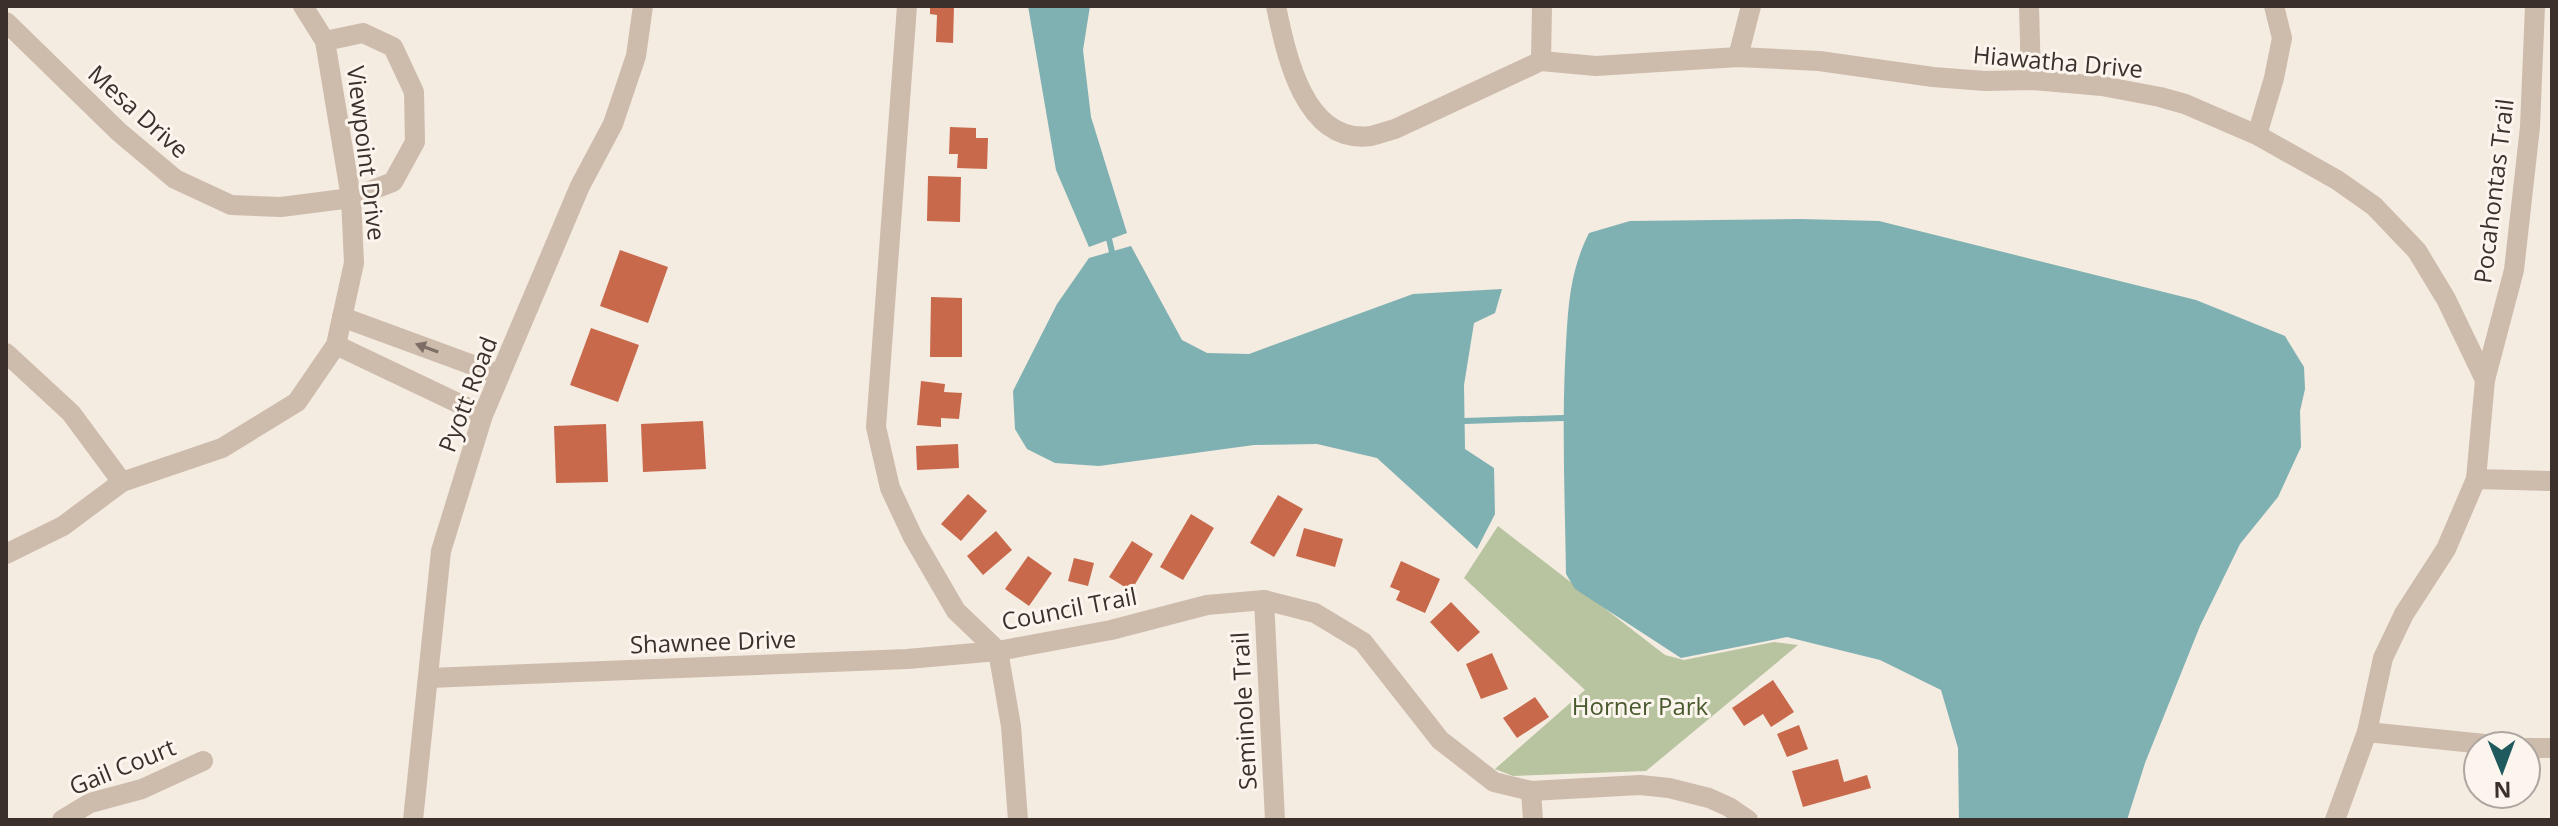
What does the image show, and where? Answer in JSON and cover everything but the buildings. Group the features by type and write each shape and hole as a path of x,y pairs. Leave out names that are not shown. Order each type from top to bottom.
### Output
{"street":[{"name":"Viewpoint Drive","path":"6,554 63,526 122,482 222,448 297,402 336,345 354,263 351,198 325,41 303,6"},
{"name":"Pyott Road","path":"413,820 441,551 483,415 580,186 613,124 636,56 643,6"},
{"name":"Council Trail","path":"907,6 876,427 890,488 913,537 956,611 998,651 1098,633 1207,605 1264,600 1315,613 1363,642 1440,740 1494,782 1531,791 1640,785 1669,788 1709,798 1748,820"},
{"path":"1276,6 1291,66 1308,104 1321,121 1335,129 1370,136 1395,129 1541,61 1542,6"},
{"path":"1738,57 1751,6"},
{"path":"2029,6 2031,80"},
{"path":"2257,135 2282,38 2274,6"},
{"name":"Pocahontas Trail","path":"2485,380 2514,270 2530,127 2535,6"},
{"name":"Mesa Drive","path":"6,22 119,132 175,179 231,205 281,207 351,198 393,182 415,142 414,92 393,47 363,33 325,41"},
{"name":"Hiawatha Drive","path":"1541,61 1596,66 1738,57 1819,61 1959,79 2031,80 2102,86 2185,104 2257,135 2337,180 2374,206 2417,251 2446,299 2485,380"},
{"path":"342,317 500,375"},
{"path":"336,345 483,415"},
{"path":"6,353 71,413 122,482"},
{"path":"2335,820 2367,732 2383,658 2404,614 2446,549 2476,479 2485,380"},
{"path":"2476,479 2552,481"},
{"name":"Seminole Trail","path":"1264,600 1275,820"},
{"path":"998,651 1011,726 1018,820"},
{"name":"Shawnee Drive","path":"429,678 907,659 998,651"},
{"path":"2367,732 2462,742"},
{"name":"Gail Court","path":"62,820 90,803 142,789 203,761"},
{"path":"1531,791 1533,820"}],"green space":[{"name":"Horner Park","path":"1498,526 1665,655 1684,660 1774,642 1798,645 1646,771 1513,776 1495,769 1585,690 1464,578"}],"water":[{"path":"1028,6 1090,6 1083,50 1091,117 1127,233 1089,247 1056,170"},
{"path":"1630,221 1879,221 2196,300 2285,336 2304,367 2301,447 2278,497 2240,544 2200,626 2145,763 2127,820 1959,820 1958,748 1941,690 1880,660 1787,637 1681,658 1575,589 1566,574 1564,416 1567,330 1576,265 1589,233"},
{"path":"1131,246 1182,340 1207,353 1249,354 1413,294 1502,289 1495,313 1474,323 1464,385 1465,449 1494,468 1495,514 1477,549 1377,458 1317,444 1254,445 1099,466 1055,463 1027,449 1015,429 1013,391 1057,304 1089,258"}],"waterway":[{"path":"1109,239 1112,252"},
{"path":"1464,421 1563,418"}]}
